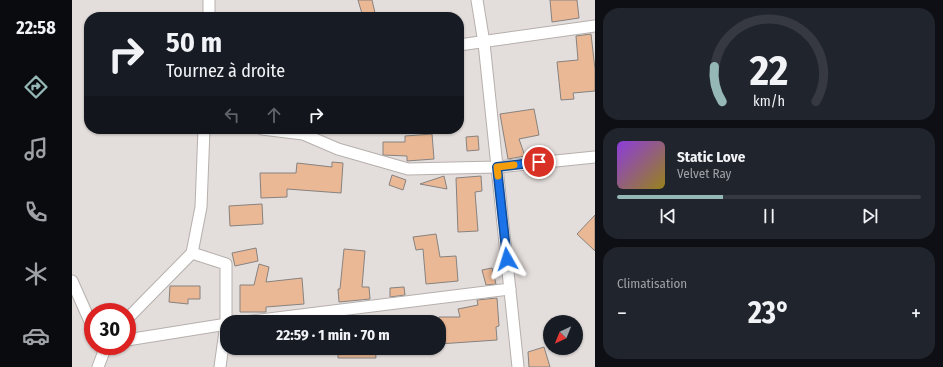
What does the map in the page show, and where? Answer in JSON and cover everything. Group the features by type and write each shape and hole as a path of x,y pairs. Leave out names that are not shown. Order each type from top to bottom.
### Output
{"street":[{"path":"209,0 209,12"},
{"path":"477,0 484,43 518,367"},
{"path":"464,45 484,43 595,26"},
{"path":"136,310 192,253 201,207 204,134"},
{"path":"303,134 338,149 408,169 497,167 595,157"},
{"path":"192,253 226,264 226,315"},
{"path":"72,281 84,308"},
{"path":"300,315 510,289"},
{"path":"136,339 220,325"},
{"path":"98,367 102,355"},
{"path":"220,367 222,355"}],"building":[{"path":"358,0 372,0 375,12 362,12"},
{"path":"550,0 577,0 579,18 552,22"},
{"path":"591,34 595,69 595,91 573,93 574,99 561,100 557,62 578,60 576,36"},
{"path":"534,109 539,135 519,139 525,156 508,159 500,114"},
{"path":"432,134 434,159 407,161 407,156 383,155 383,142 405,142 405,136"},
{"path":"478,136 479,150 467,151 466,137"},
{"path":"332,162 343,163 341,193 287,189 287,197 261,198 260,173 296,173 297,163 332,167"},
{"path":"392,175 406,180 403,190 389,185"},
{"path":"444,176 447,189 420,184"},
{"path":"481,176 482,191 475,192 478,231 458,232 456,178"},
{"path":"262,204 263,224 230,226 229,206"},
{"path":"595,215 595,251 577,234"},
{"path":"436,234 440,257 456,256 458,281 426,284 423,249 416,250 413,237"},
{"path":"256,248 258,261 235,266 232,253"},
{"path":"344,249 365,251 362,287 369,287 370,299 339,302 338,289 340,289"},
{"path":"259,264 269,267 266,282 302,278 304,304 266,307 266,312 240,312 240,285 254,285"},
{"path":"492,268 496,284 486,285 482,270"},
{"path":"170,286 200,286 200,299 188,299 188,304 169,302"},
{"path":"404,287 405,295 390,297 390,288"},
{"path":"497,298 499,326 496,327 497,340 446,344 446,317 460,317 458,309 478,305 477,300"},
{"path":"543,347 543,355 546,355 550,367 529,367 528,352"},
{"path":"338,355 376,355 376,358 338,358"}],"slow traffic":[{"path":"498,176 497,167 514,165"}],"route":[{"path":"507,259 497,167 539,162"}]}
